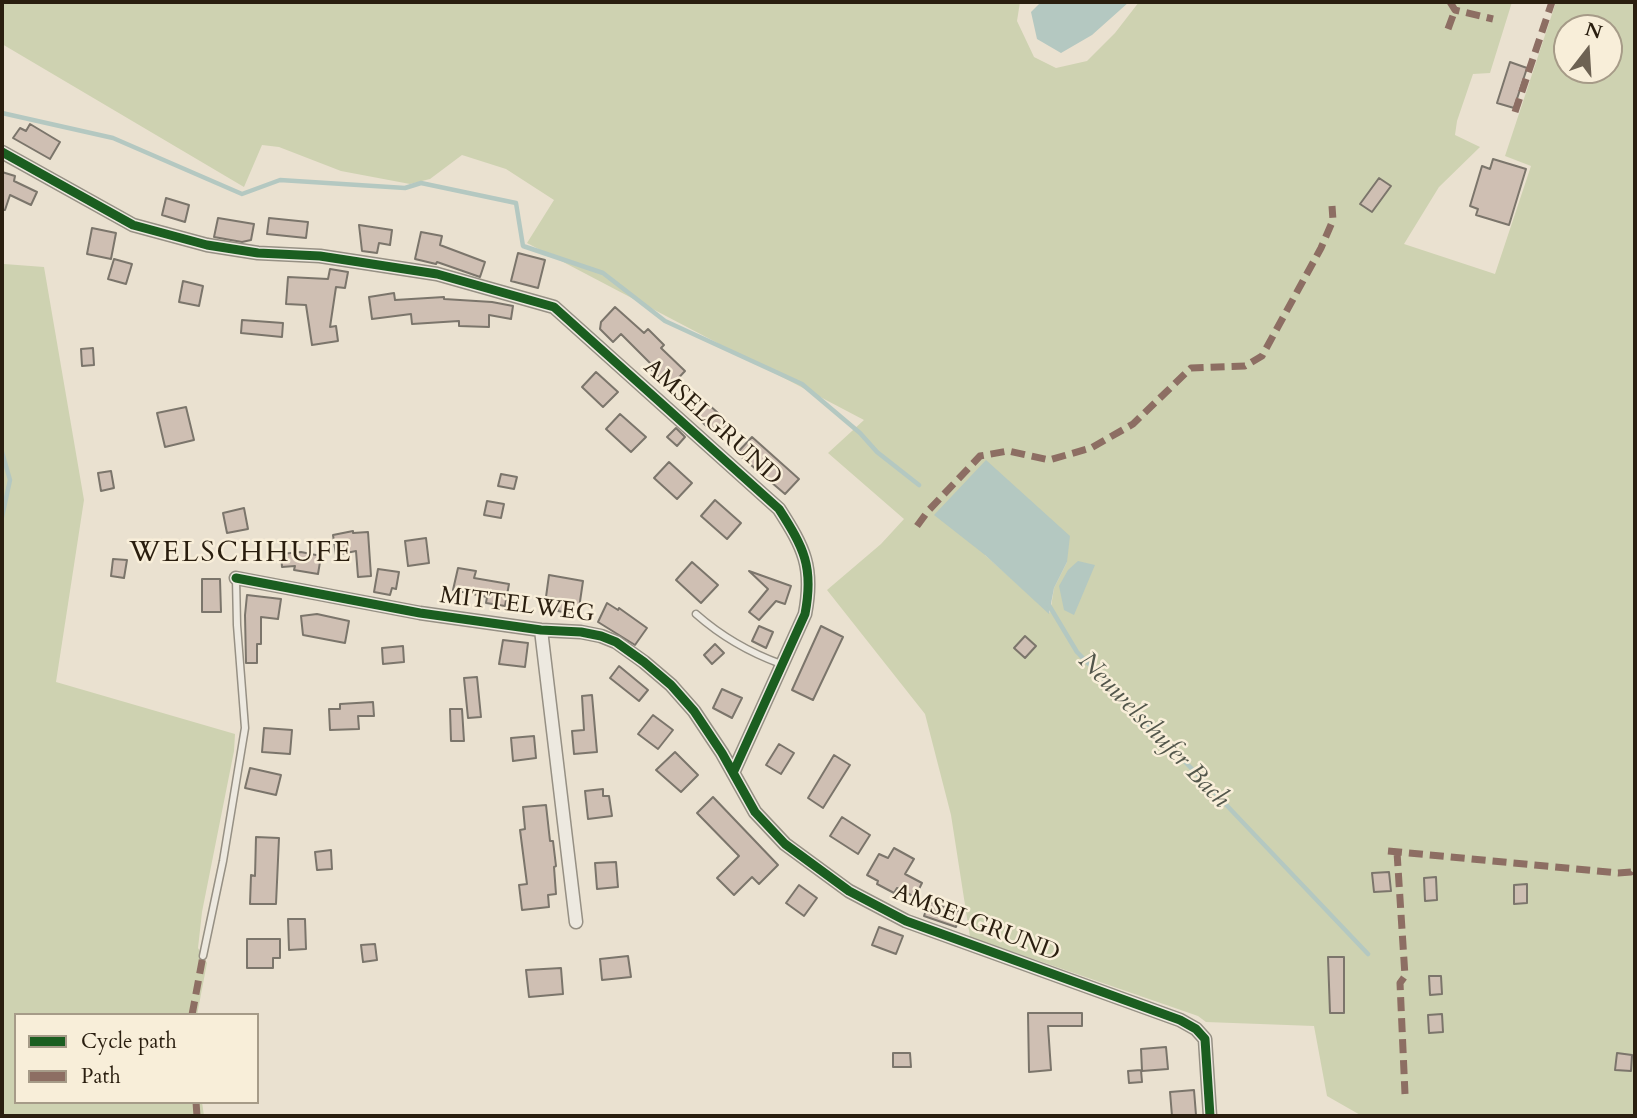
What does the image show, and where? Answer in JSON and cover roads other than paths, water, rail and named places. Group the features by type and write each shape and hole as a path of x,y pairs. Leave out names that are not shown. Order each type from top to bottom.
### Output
{"street":[{"name":"AMSELGRUND","path":"2,152 134,225 207,245 258,253 320,256 437,274 554,307 779,509 799,539 807,563 810,588 805,614 733,774 755,812 785,844 849,891 906,920 1180,1020 1196,1029 1205,1039 1210,1116"},
{"name":"MITTELWEG","path":"236,578 420,612 601,636 616,642 671,685 709,731 733,774"},
{"name":"MITTELWEG","path":"541,630 576,922"}],"lane":[{"name":"MITTELWEG","path":"203,956 245,728 236,578"},
{"path":"696,614 736,645 781,664"}],"water":[{"path":"1041,2 1129,2 1092,35 1061,53 1037,39 1031,12"},
{"path":"986,460 1070,536 1067,562 1054,588 1049,614 985,555 934,515"},
{"path":"1078,561 1095,565 1074,615 1064,610 1059,586 1068,570"}],"waterway":[{"name":"Neuwelschufer Bach","path":"2,113 113,138 242,194 280,180 405,188 421,183 516,203 523,246 603,273 665,321 802,384 860,433 877,452 919,485"},
{"path":"2,452 10,480 2,517"},
{"name":"Neuwelschufer Bach","path":"1047,602 1077,652 1368,954"}],"district":[{"name":"WELSCHHUFE","path":"241,555"}]}
